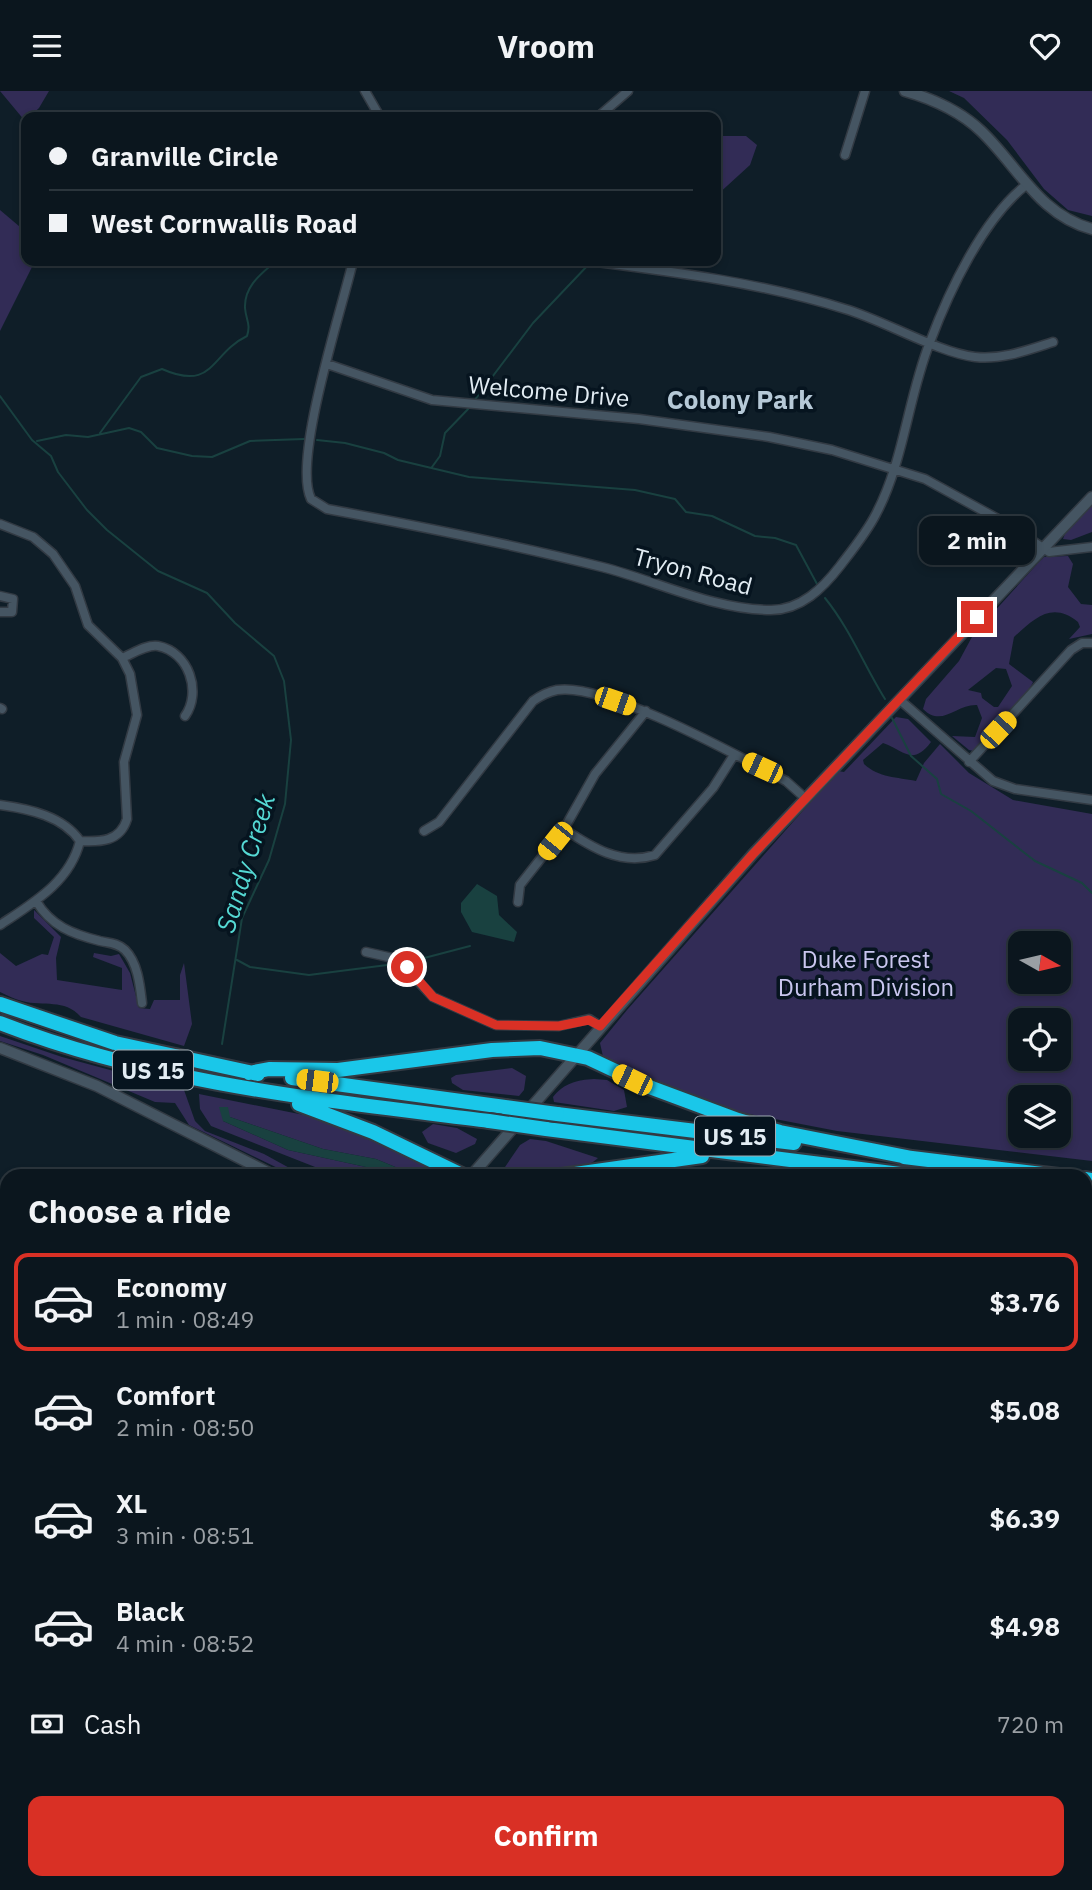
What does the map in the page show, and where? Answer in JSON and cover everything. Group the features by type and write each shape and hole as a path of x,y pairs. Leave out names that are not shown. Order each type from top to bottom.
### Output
{"highway":[{"name":"US 15","path":"0,1005 115,1043 250,1073 1002,1169"},
{"name":"US 15","path":"0,1023 111,1060 225,1085 861,1169"},
{"path":"250,1073 269,1069 351,1069 512,1048 540,1048 576,1054 652,1089 738,1120 780,1132 912,1158"},
{"path":"225,1085 321,1110 449,1169"},
{"path":"602,1169 661,1159 734,1153"}],"street":[{"path":"365,91 377,112"},
{"path":"604,112 628,91"},
{"path":"845,155 865,91"},
{"path":"905,91 942,104 972,123 1026,185 1065,219 1092,229"},
{"name":"Tryon Road","path":"327,365 308,454 306,480 311,499 327,509 521,547 635,576 725,603 775,610 805,600 828,580 877,513 930,342 977,247 1006,205 1026,185"},
{"path":"327,365 352,266"},
{"path":"623,266 754,285 843,308 968,356 1009,355 1053,342"},
{"name":"Welcome Drive","path":"327,365 432,400 639,419 769,437 893,467 925,479 1043,545"},
{"path":"477,1169 600,1026 805,798 1043,545 1092,497"},
{"path":"0,524 33,537 53,554 75,586 88,625 122,658 130,674 137,706 136,725 124,762 127,819 121,831 108,840 80,841 67,827 43,814 0,805"},
{"path":"1043,545 1049,552 1092,547"},
{"path":"0,596 13,599 12,612 0,612"},
{"path":"969,762 1071,650 1082,643 1092,643"},
{"path":"122,658 153,646 171,652 181,661 190,675 193,688 191,706 184,716"},
{"path":"424,831 439,822 521,716 543,694 569,690 646,711 786,781 805,798"},
{"path":"900,700 969,762 1000,785 1092,800"},
{"path":"518,902 520,885 564,828 595,774 646,711"},
{"path":"564,828 605,853 643,859 655,855 713,788 734,755"},
{"path":"0,925 36,901 71,867 80,841"},
{"path":"36,901 47,918 57,926 117,944 127,952 135,968 142,1003"},
{"path":"366,952 397,959 433,997 496,1025 559,1026 589,1020 600,1026"},
{"path":"0,1048 97,1086 261,1169"}],"green space":[{"path":"0,91 49,91 35,112 21,112 21,116"},
{"path":"949,91 1092,91 1092,216 1068,210 1044,189 1007,140 964,98"},
{"path":"721,136 746,136 757,145 750,165 721,191"},
{"path":"0,210 21,228 21,266 32,266 0,331"},
{"path":"1092,506 1092,532 1071,540 1063,539 1066,531"},
{"path":"1068,556 1073,564 1068,587 1081,604 1092,605 1092,634 1069,639 1080,627 1078,622 1069,616 1052,613 1037,618 1014,637 1009,664 1033,682 987,738 974,751 969,750 952,736 975,737 982,718 977,705 937,716 923,709 926,699 959,661 973,635 1044,557","holes":["996,668 1006,669 1012,686 998,707 982,698 981,693 968,690"]},
{"name":"Duke Forest Durham Division","path":"896,717 908,719 931,742 924,750 908,755 883,743 863,760 864,764 882,774 916,781 924,763 940,744 969,773 1013,800 1092,814 1092,1161 837,1131 723,1109 604,1061 600,1043 838,771 844,772"},
{"path":"34,910 61,937 56,958 57,980 122,990 122,968 93,957 94,953 111,956 119,954 130,973 139,1008 150,1009 154,1000 180,1000 180,975 184,963 192,1024 184,1046 81,1017 68,1007 30,1003 0,992 0,953 16,966 42,954 48,955 54,937 34,918"},
{"path":"0,1036 62,1057 184,1090 195,1121 205,1131 264,1154 291,1169 280,1169 189,1125 175,1103 155,1102 43,1055 0,1041"},
{"path":"512,1068 526,1076 524,1090 519,1096 463,1090 452,1083 451,1078 456,1075"},
{"path":"594,1079 607,1080 624,1090 627,1107 614,1111 554,1102 553,1097 566,1085"},
{"path":"199,1094 304,1115 358,1132 430,1169 400,1169 376,1159 323,1149 230,1117 223,1121 288,1150 370,1169 320,1169 211,1126 200,1109"},
{"path":"433,1124 457,1128 477,1139 475,1144 456,1153 428,1143 422,1132"},
{"path":"530,1139 546,1141 598,1158 576,1169 505,1167 520,1145"}],"shaded area":[{"path":"477,884 497,896 499,915 517,932 514,942 472,932 461,912 461,903"},
{"path":"219,1107 228,1107 230,1117 323,1149 376,1159 400,1169 370,1169 288,1150 223,1121"}],"waterway":[{"path":"100,433 141,377 162,369 179,375 192,376 202,373 247,336 247,293 254,281 270,266"},
{"path":"474,401 533,323 587,266"},
{"name":"Sandy Creek","path":"0,396 32,440 51,456 58,472 87,510 107,530 158,571 207,593 235,623 274,656 284,681 291,740 285,804 269,860 242,918 222,1044"},
{"path":"432,467 440,456 445,433 471,406"},
{"path":"37,441 66,435 88,437 129,428 141,432 157,448 192,456 212,457 250,441 304,439"},
{"path":"317,440 345,443 384,453 398,460 469,477 635,490 675,499 686,512 712,516 755,536 775,538 796,545 817,584"},
{"path":"825,598 885,699"},
{"path":"892,718 911,756 937,779 941,794 971,811 1035,861 1082,883 1092,893"},
{"path":"409,962 470,946"},
{"path":"237,960 250,967 309,975 395,964"}],"district":[{"name":"Colony Park","path":"740,399"}],"route":[{"path":"407,967 433,997 496,1025 559,1026 589,1020 600,1026 753,854 977,617"}]}
